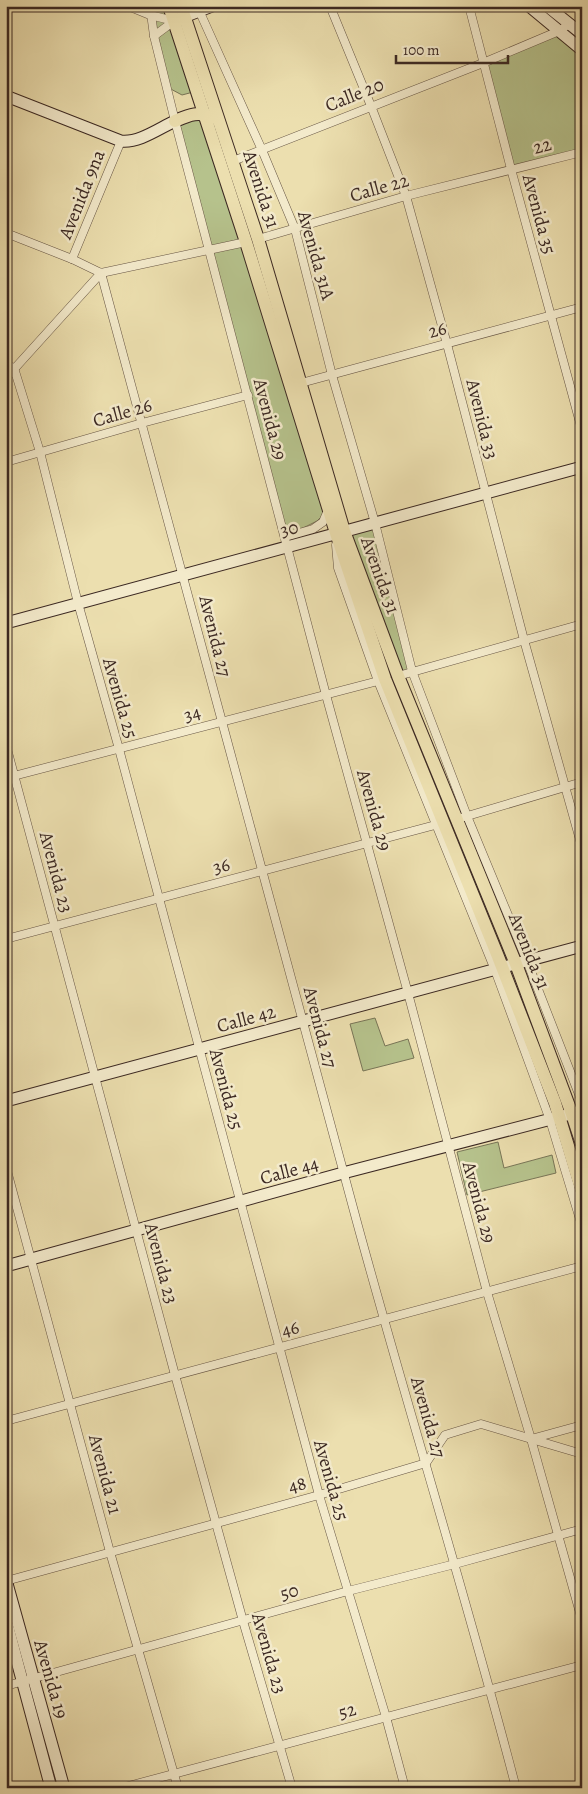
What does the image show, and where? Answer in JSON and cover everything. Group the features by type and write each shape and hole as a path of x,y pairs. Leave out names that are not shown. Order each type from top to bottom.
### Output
{"main road":[{"name":"Avenida 31","path":"169,6 180,15 252,240 301,383 340,532 382,680 498,969 582,1192"},
{"name":"Avenida 31","path":"180,15 197,91 205,114 215,127 233,161 252,240 328,510 340,532 398,676 462,818 521,962 577,1112 582,1144"},
{"path":"175,121 197,91"},
{"path":"175,121 188,116 205,114"},
{"path":"175,121 184,124 199,123 215,127"}],"street":[{"path":"128,6 150,15 180,15 212,6"},
{"name":"Avenida 29","path":"150,6 154,36 208,251 248,395 326,695 368,844 487,1292 582,1620"},
{"name":"Avenida 33","path":"330,6 406,196 447,344 524,640 582,847"},
{"name":"Avenida 35","path":"469,6 582,430"},
{"path":"529,6 582,50"},
{"path":"548,6 582,34"},
{"name":"Avenida 31A","path":"198,9 262,150 295,229 332,375 375,523"},
{"path":"154,36 180,15"},
{"name":"Calle 20","path":"233,161 483,63 559,31 569,24"},
{"path":"6,96 120,141 129,142 175,121"},
{"name":"Avenida 9na","path":"72,259 120,141"},
{"name":"22","path":"511,169 582,152"},
{"name":"Calle 22","path":"101,274 208,251 295,229 406,196 511,169"},
{"path":"6,233 72,259 101,274 6,378"},
{"name":"Avenida 27","path":"101,274 184,575 261,872 384,1320 455,1564 516,1788"},
{"name":"26","path":"301,383 582,307"},
{"path":"6,365 14,368"},
{"name":"Avenida 25","path":"14,368 40,452 78,603 119,749 319,1495 386,1717 405,1788"},
{"name":"Calle 26","path":"6,462 248,395"},
{"name":"30","path":"6,623 184,575 286,542 340,532 582,467"},
{"path":"286,542 323,522 328,510"},
{"name":"Avenida 31","path":"375,523 412,671 462,818"},
{"path":"398,676 582,624"},
{"name":"34","path":"10,777 382,680"},
{"name":"Avenida 23","path":"6,745 10,777 55,926 175,1376 243,1621 292,1788"},
{"path":"462,818 582,782"},
{"name":"36","path":"6,939 440,824"},
{"name":"Calle 42","path":"6,1101 582,946"},
{"name":"Avenida 31","path":"521,962 582,1102"},
{"name":"Calle 44","path":"6,1266 136,1229 577,1112"},
{"name":"Avenida 31","path":"555,1118 582,1226"},
{"name":"Avenida 21","path":"6,1167 110,1552 178,1788"},
{"name":"46","path":"6,1421 582,1266"},
{"path":"426,1463 445,1435 481,1424 582,1454"},
{"path":"531,1439 582,1425"},
{"name":"48","path":"6,1580 319,1495 426,1463"},
{"name":"50","path":"6,1686 348,1591 582,1529"},
{"name":"Avenida 19","path":"6,1580 51,1788"},
{"name":"Avenida 19","path":"6,1620 64,1788"},
{"name":"52","path":"121,1788 582,1665"}],"green space":[{"path":"150,6 169,6 197,91 182,95 167,87"},
{"path":"529,6 548,6 582,34 582,152 511,169 483,63 558,31"},
{"path":"198,114 328,510 317,521 285,537 175,121"},
{"path":"375,523 411,669 398,676 344,531"},
{"path":"342,537 507,957 504,958 391,678"},
{"path":"375,1018 385,1046 408,1039 414,1058 363,1071 350,1024"},
{"path":"498,1142 504,1168 552,1155 556,1173 467,1195 457,1152"}]}
